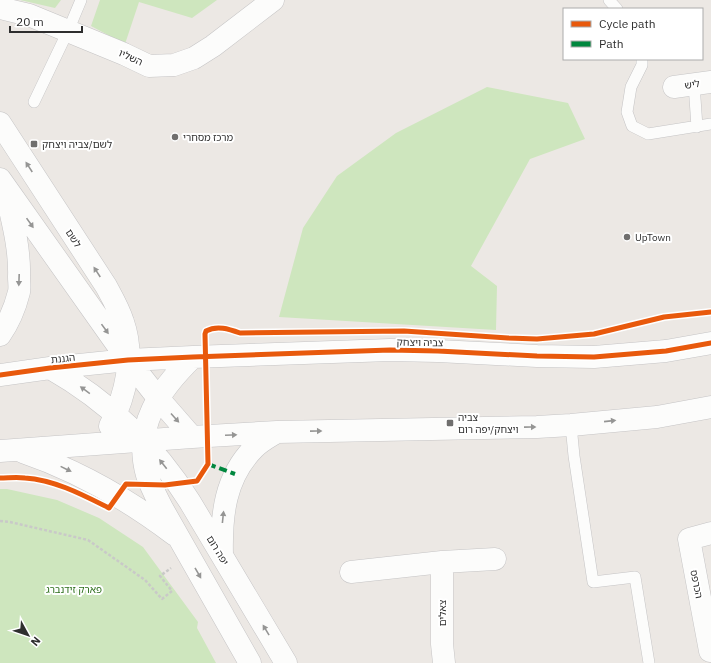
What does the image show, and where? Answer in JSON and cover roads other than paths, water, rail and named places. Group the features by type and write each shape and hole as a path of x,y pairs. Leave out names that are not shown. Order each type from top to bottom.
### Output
{"street":[{"name":"השליו","path":"0,8 29,15 124,54 149,66 174,65 194,58 213,46 272,0"},
{"name":"לשם","path":"0,123 112,296 125,327 128,341 128,360 124,391 116,414 108,430 98,444"},
{"path":"2,183 128,360 158,398 192,437"},
{"path":"0,334 15,305 19,290 20,267 17,245 2,183"},
{"name":"צביה ויצחק","path":"128,360 390,350 594,357 666,351 711,343"},
{"path":"194,357 168,383 150,413 144,441 144,456 147,475 184,547 250,663"},
{"name":"הגננת","path":"0,375 128,360"},
{"name":"יפה רום","path":"50,368 84,388 116,414 144,441 178,483 286,663"},
{"path":"8,450 278,432 571,425 657,417 711,407"},
{"path":"222,556 224,508 230,485 244,460 255,447 278,432"},
{"path":"8,450 54,463 102,488 162,525 184,547"},
{"name":"הכרפס","path":"710,651 689,539 711,533"},
{"path":"351,572 442,562 495,559"},
{"name":"צאלים","path":"442,562 442,644 444,663"}],"lane":[{"path":"34,102 68,31 80,0"},
{"path":"609,0 616,8"},
{"path":"642,60 642,66 631,87 627,112 632,126 648,134 711,124"},
{"path":"693,84 696,127"},
{"path":"571,425 574,456 593,582 636,577 649,663"}],"place":[{"name":"מרכז מסחרי","path":"175,137"},
{"name":"לשם/צביה ויצחק","path":"34,144"},
{"name":"UpTown","path":"627,237"},
{"name":"צביה ויצחק/יפה רום","path":"450,423"}],"park label":[{"name":"פארק זידנברג","path":"74,589"}]}
